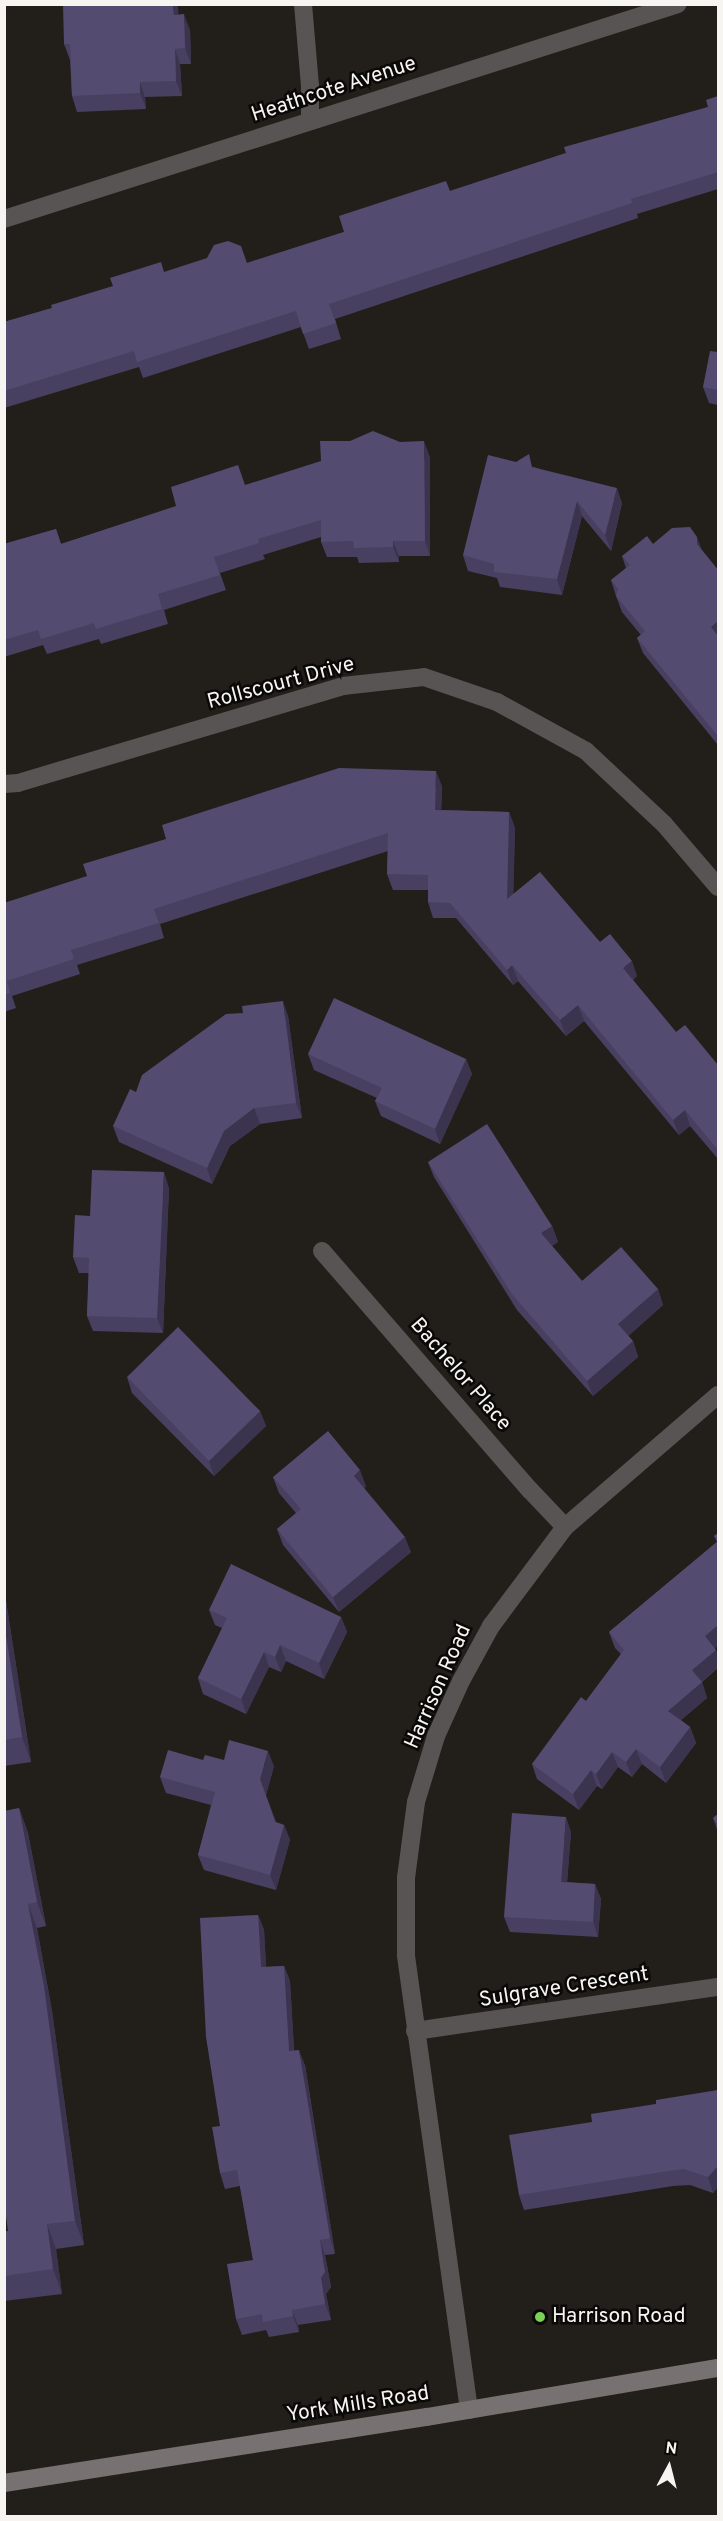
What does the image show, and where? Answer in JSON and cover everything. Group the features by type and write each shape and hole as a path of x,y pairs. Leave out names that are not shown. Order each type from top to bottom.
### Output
{"main road":[{"name":"York Mills Road","path":"4,2482 469,2410 718,2368"}],"street":[{"path":"303,4 310,86 310,121"},
{"name":"Heathcote Avenue","path":"4,219 678,4"},
{"name":"Rollscourt Drive","path":"4,784 18,783 343,686 424,677 496,702 586,751 664,824 718,887"},
{"name":"Bachelor Place","path":"322,1251 530,1490 565,1527"},
{"name":"Harrison Road","path":"469,2410 406,1955 406,1878 416,1802 436,1736 491,1626 565,1527 718,1395"},
{"name":"Sulgrave Crescent","path":"415,2031 718,1987"}],"building":[{"path":"63,4 173,4 174,15 184,14 185,48 175,49 176,81 140,82 140,93 72,96 70,44 64,44"},
{"path":"718,96 718,172 631,199 632,203 329,304 336,323 303,334 296,311 137,362 134,351 4,391 4,322 113,286 110,278 161,262 164,272 207,258 214,245 228,241 241,246 247,263 344,232 339,216 446,181 450,191 566,153 564,147 708,107 706,100"},
{"path":"710,351 718,352 718,390 703,387"},
{"path":"373,431 400,442 424,441 425,541 393,541 393,547 354,548 353,541 321,542 321,520 258,539 259,543 214,557 220,575 158,594 162,609 96,629 94,623 41,639 38,630 4,640 4,544 56,529 61,544 176,506 171,487 238,465 245,485 321,461 320,441 350,441"},
{"path":"529,454 532,467 617,488 605,535 577,501 557,579 494,572 494,564 463,555 488,455 516,462"},
{"path":"690,527 697,537 697,544 718,570 718,621 711,627 718,636 718,736 637,638 645,631 616,596 618,589 611,580 630,565 622,556 647,536 653,544 672,528"},
{"path":"339,768 436,771 435,810 509,812 507,899 540,872 600,942 610,934 632,961 623,968 676,1032 685,1025 718,1065 718,1150 685,1110 673,1120 578,1005 560,1020 512,965 507,970 450,903 428,902 428,875 387,874 388,833 154,909 159,923 71,950 74,959 7,981 10,993 4,995 4,903 87,876 83,864 166,839 162,825"},
{"path":"334,998 466,1059 435,1129 375,1101 382,1088 308,1054"},
{"path":"283,1001 296,1103 254,1108 224,1131 207,1168 113,1126 130,1089 136,1092 142,1075 226,1014 243,1013 242,1006"},
{"path":"487,1124 552,1226 541,1233 582,1281 621,1247 658,1289 618,1324 633,1341 587,1381 512,1294 428,1162"},
{"path":"92,1170 164,1172 157,1318 87,1316 89,1258 73,1257 75,1215 90,1216"},
{"path":"178,1327 260,1411 209,1461 127,1377"},
{"path":"328,1431 360,1470 354,1476 405,1537 333,1597 277,1529 301,1509 273,1477"},
{"path":"718,1541 718,1625 705,1636 716,1650 692,1670 702,1682 668,1711 690,1727 660,1767 636,1749 626,1762 612,1752 596,1774 591,1770 573,1794 532,1764 581,1697 586,1701 624,1650 609,1632"},
{"path":"231,1564 341,1617 319,1663 280,1645 275,1657 264,1652 241,1699 198,1678 227,1618 209,1610"},
{"path":"4,1623 22,1737 4,1740"},
{"path":"229,1740 268,1751 260,1779 275,1822 284,1825 270,1875 198,1855 215,1792 160,1777 168,1750 203,1760 205,1755 224,1760"},
{"path":"19,1808 37,1902 28,1904 44,1986 75,2221 47,2224 53,2269 4,2276 4,2232 8,2231 4,2202 4,1811"},
{"path":"512,1813 566,1817 561,1882 595,1884 593,1922 504,1917"},
{"path":"718,1814 718,1825 713,1818"},
{"path":"258,1915 261,1967 284,1966 289,2051 299,2050 330,2238 320,2240 325,2272 321,2278 325,2304 292,2310 293,2316 263,2322 262,2314 236,2319 227,2264 253,2260 237,2170 220,2173 212,2127 220,2126 206,2037 200,1918"},
{"path":"718,2090 718,2166 708,2177 684,2169 519,2195 509,2135 592,2122 591,2114 656,2104 656,2100"}],"place":[{"name":"Harrison Road","path":"540,2317"}]}
